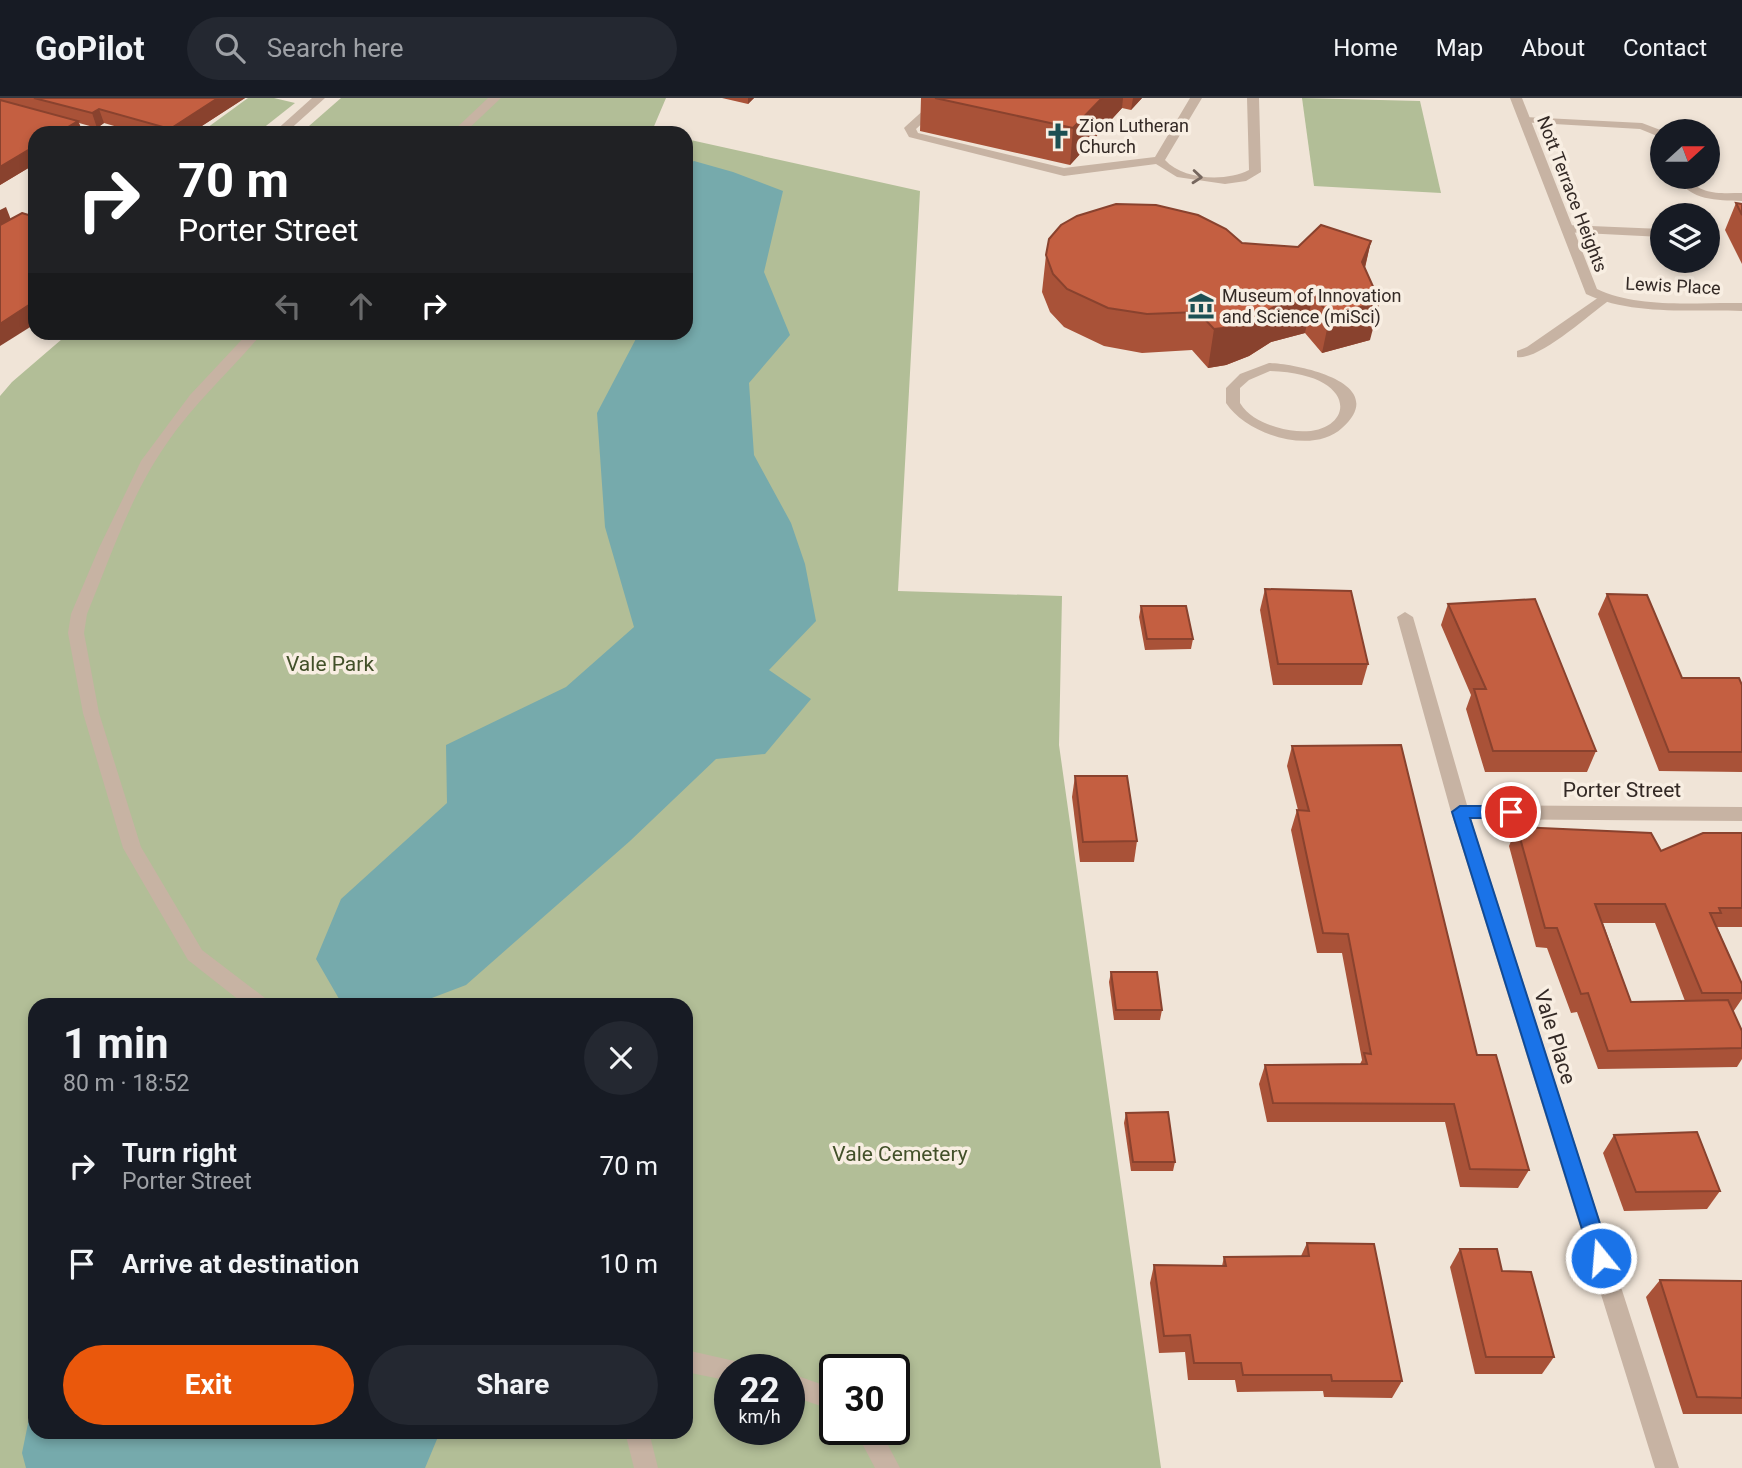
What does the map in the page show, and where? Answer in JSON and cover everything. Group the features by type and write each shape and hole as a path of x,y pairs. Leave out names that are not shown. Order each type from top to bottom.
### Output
{"street":[{"path":"287,126 320,98"},
{"path":"465,126 495,98"},
{"path":"944,98 910,128 913,135 1064,172 1159,160"},
{"path":"1159,160 1196,98"},
{"path":"1159,160 1162,166 1176,175 1234,181 1255,172 1252,98"},
{"name":"Nott Terrace Heights","path":"1516,98 1591,291 1602,299"},
{"path":"48,120 70,126"},
{"path":"1525,120 1650,128"},
{"path":"1691,189 1707,196 1742,197"},
{"path":"1567,229 1650,232"},
{"path":"1522,354 1532,350 1602,299"},
{"name":"Lewis Place","path":"1602,299 1742,307"},
{"path":"249,340 219,370 161,441 129,498 79,614 76,633 91,713 132,848 195,955 250,998"},
{"path":"1269,367 1307,370 1331,381 1346,397 1348,408 1345,418 1335,427 1302,435 1264,429 1248,421 1231,399 1233,388 1240,378 1252,371 1269,367"},
{"name":"Vale Place","path":"1405,617 1460,812 1667,1468"},
{"name":"Porter Street","path":"1460,812 1742,814"},
{"path":"693,1362 714,1367"},
{"path":"639,1439 646,1468"},
{"path":"875,1445 888,1468"}],"green space":[{"path":"248,98 274,98 295,103 266,126 210,126"},
{"path":"341,98 666,98 654,126 309,126"},
{"path":"1302,98 1420,101 1441,193 1314,186"},
{"name":"Vale Park","path":"693,141 920,191 898,591 1062,596 1059,745 1161,1468 0,1468 0,396 12,382 61,340 693,340"}],"water":[{"path":"693,162 733,172 783,191 764,272 790,335 749,383 754,455 791,523 805,564 816,621 769,670 811,699 765,754 716,759 630,841 466,985 432,998 339,998 316,959 341,899 447,803 446,745 566,687 634,627 605,527 597,413 635,340 693,340"},
{"path":"28,1423 28,1439 437,1439 425,1468 26,1468 22,1453"}],"building":[{"path":"34,98 218,98 175,126 159,126 99,109 92,113"},
{"path":"935,98 1102,98 1073,128"},
{"path":"0,100 78,121 70,126 28,126 28,150 0,167"},
{"path":"1736,203 1742,204 1742,215"},
{"path":"1116,204 1156,205 1198,215 1226,229 1242,243 1298,247 1321,225 1371,241 1362,262 1380,302 1330,315 1313,295 1279,304 1256,318 1233,327 1214,329 1198,312 1147,314 1108,308 1067,289 1053,274 1046,255 1049,239 1061,225 1077,216"},
{"path":"22,213 28,215 28,306 0,324 0,225"},
{"path":"1265,589 1351,591 1368,664 1278,664"},
{"path":"1607,594 1647,595 1682,678 1739,678 1742,685 1742,752 1669,752"},
{"path":"1535,599 1596,751 1493,751 1474,689 1486,689 1448,604"},
{"path":"1141,606 1186,606 1193,639 1147,639"},
{"path":"1401,745 1477,1055 1496,1055 1529,1170 1470,1169 1454,1104 1273,1103 1265,1065 1367,1064 1364,1053 1371,1054 1348,934 1323,933 1297,810 1309,811 1292,746"},
{"path":"1075,776 1127,776 1137,841 1083,842"},
{"path":"1517,827 1651,833 1661,851 1703,833 1742,833 1742,908 1719,908 1721,913 1710,913 1742,984 1742,993 1702,993 1665,904 1595,904 1631,1002 1728,1000 1742,1031 1742,1048 1608,1051 1588,993 1581,994 1557,928 1545,928"},
{"path":"1111,972 1157,972 1162,1010 1116,1010"},
{"path":"1168,1112 1175,1162 1133,1162 1126,1113"},
{"path":"1697,1132 1720,1191 1636,1192 1614,1135"},
{"path":"1307,1243 1374,1244 1402,1381 1332,1381 1331,1375 1243,1375 1241,1363 1194,1363 1190,1335 1164,1336 1154,1265 1226,1266 1224,1257 1309,1256"},
{"path":"1460,1249 1497,1249 1502,1271 1531,1272 1554,1357 1486,1357"},
{"path":"1660,1280 1742,1281 1742,1398 1697,1397"}],"place":[{"name":"Zion Lutheran Church","path":"1058,136"},
{"name":"Museum of Innovation and Science (miSci)","path":"1201,306"}],"route":[{"path":"1511,812 1460,812 1601,1258"}],"park label":[{"name":"Vale Cemetery","path":"900,1154"}]}
